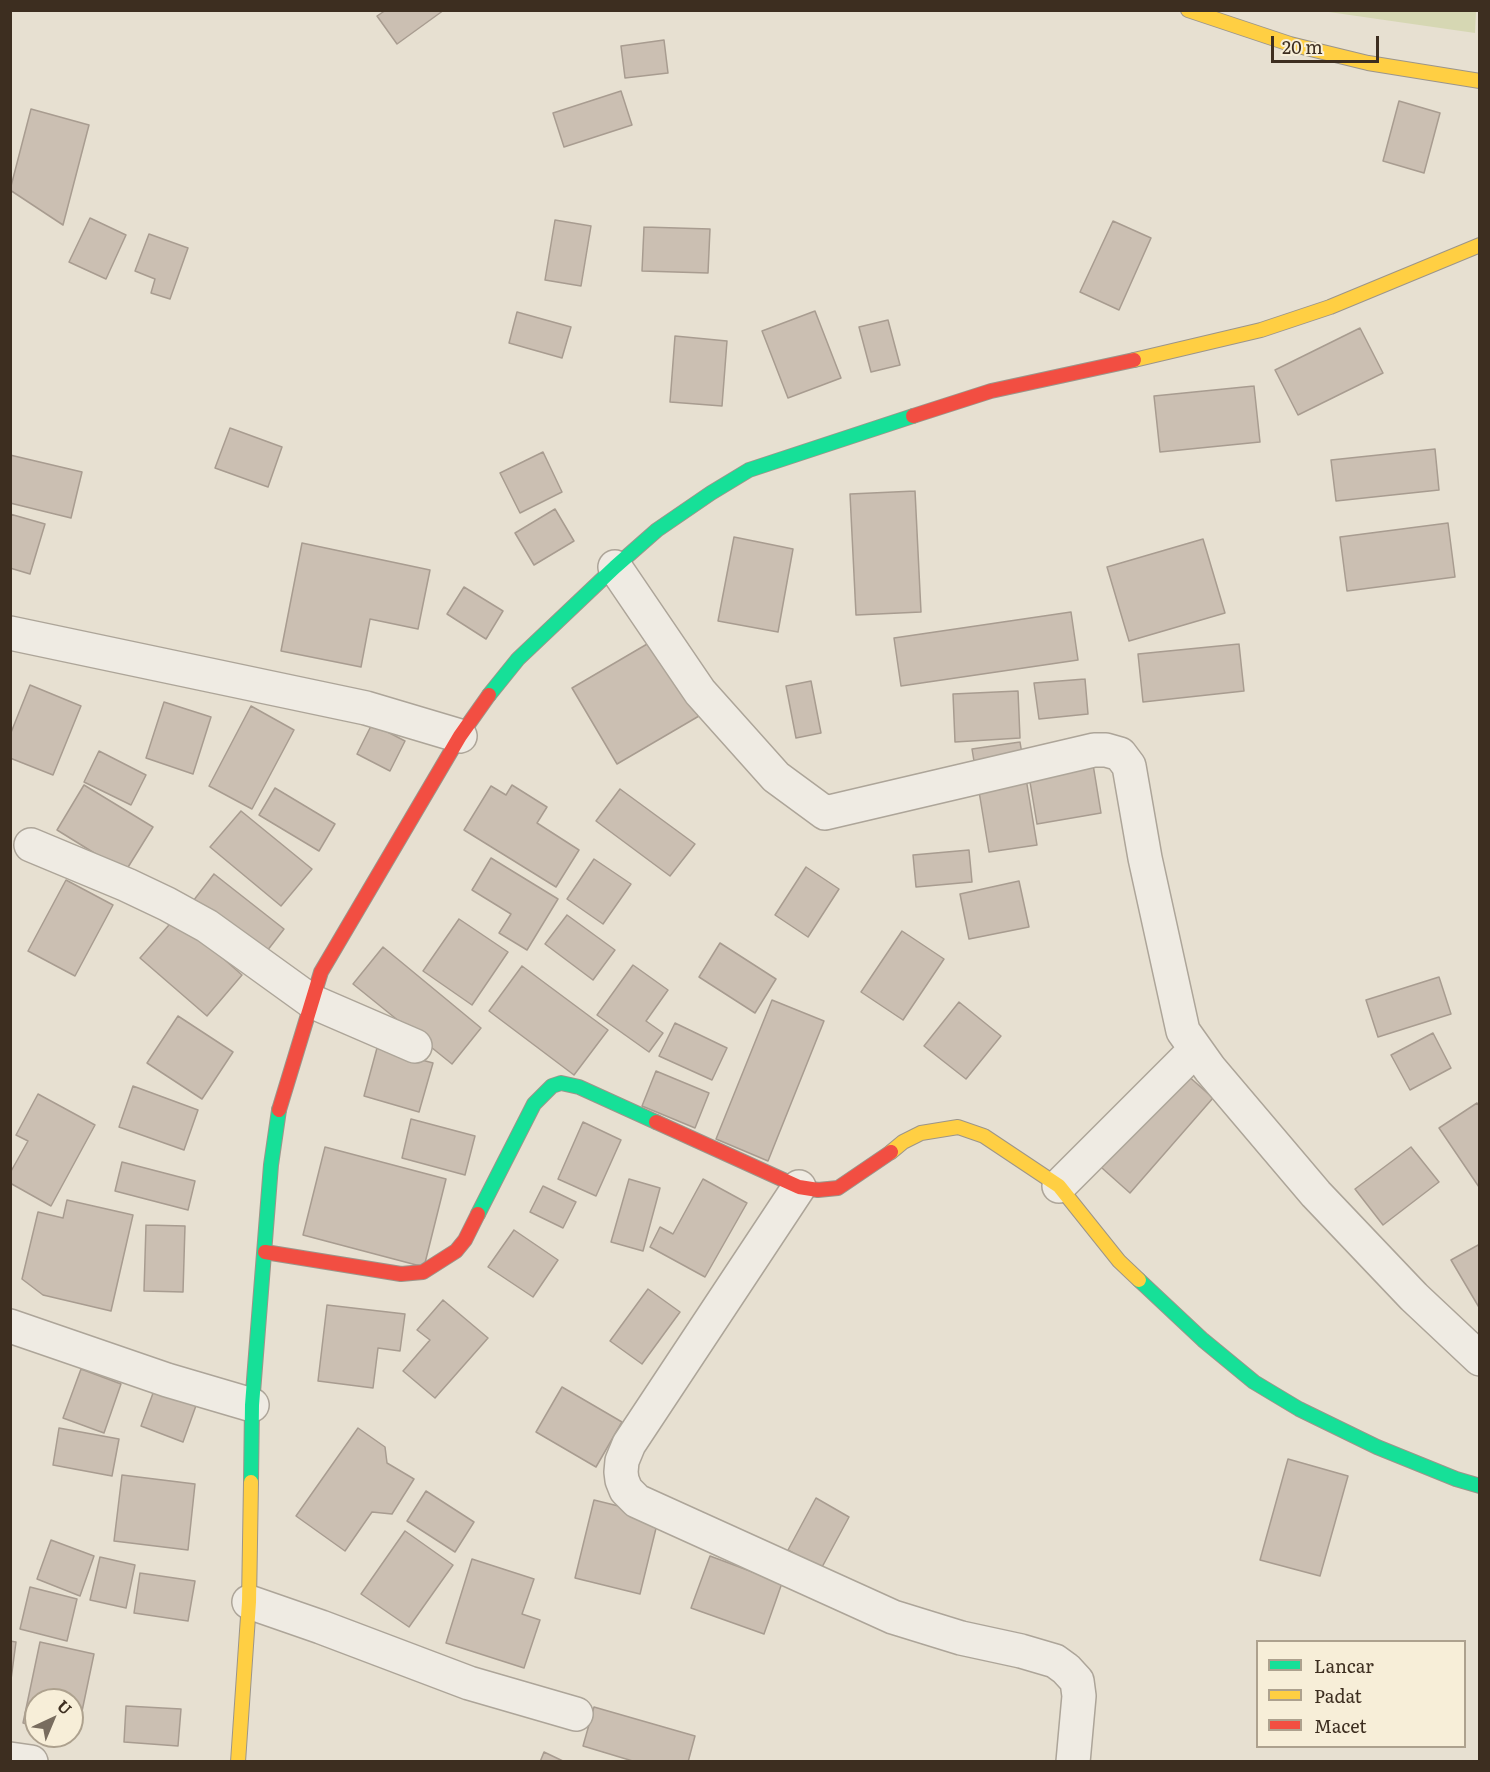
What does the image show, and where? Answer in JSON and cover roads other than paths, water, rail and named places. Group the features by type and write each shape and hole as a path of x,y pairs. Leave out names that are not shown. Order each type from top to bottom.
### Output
{"street":[{"path":"1188,10 1290,44 1345,57 1479,81"},
{"path":"238,1761 249,1602 252,1405 271,1165 278,1119 321,972 460,735 518,659 657,530 711,493 749,471 991,391 1196,347 1261,330 1329,307 1479,245"},
{"path":"615,567 700,692 776,777 825,813 1094,750 1106,750 1120,754 1129,766 1145,858 1183,1031 1195,1050 1316,1194 1414,1296 1479,1359"},
{"path":"10,633 366,708 460,735"},
{"path":"31,845 127,885 207,926 311,1001 415,1046"},
{"path":"1059,1186 1195,1050"},
{"path":"265,1252 401,1274 423,1272 456,1251 465,1240 534,1104 552,1086 561,1083 579,1088 799,1187 818,1190 838,1188 873,1166 903,1142 921,1133 958,1127 984,1136 1059,1186 1119,1261 1203,1340 1254,1382 1299,1409 1377,1447 1456,1479 1479,1485"},
{"path":"799,1187 629,1444 622,1461 621,1472 626,1490 637,1501 893,1617 961,1638 1055,1661 1077,1681 1073,1761"},
{"path":"10,1326 167,1380 252,1405"},
{"path":"249,1602 469,1683 576,1714"},
{"path":"10,1759 31,1761"}]}
